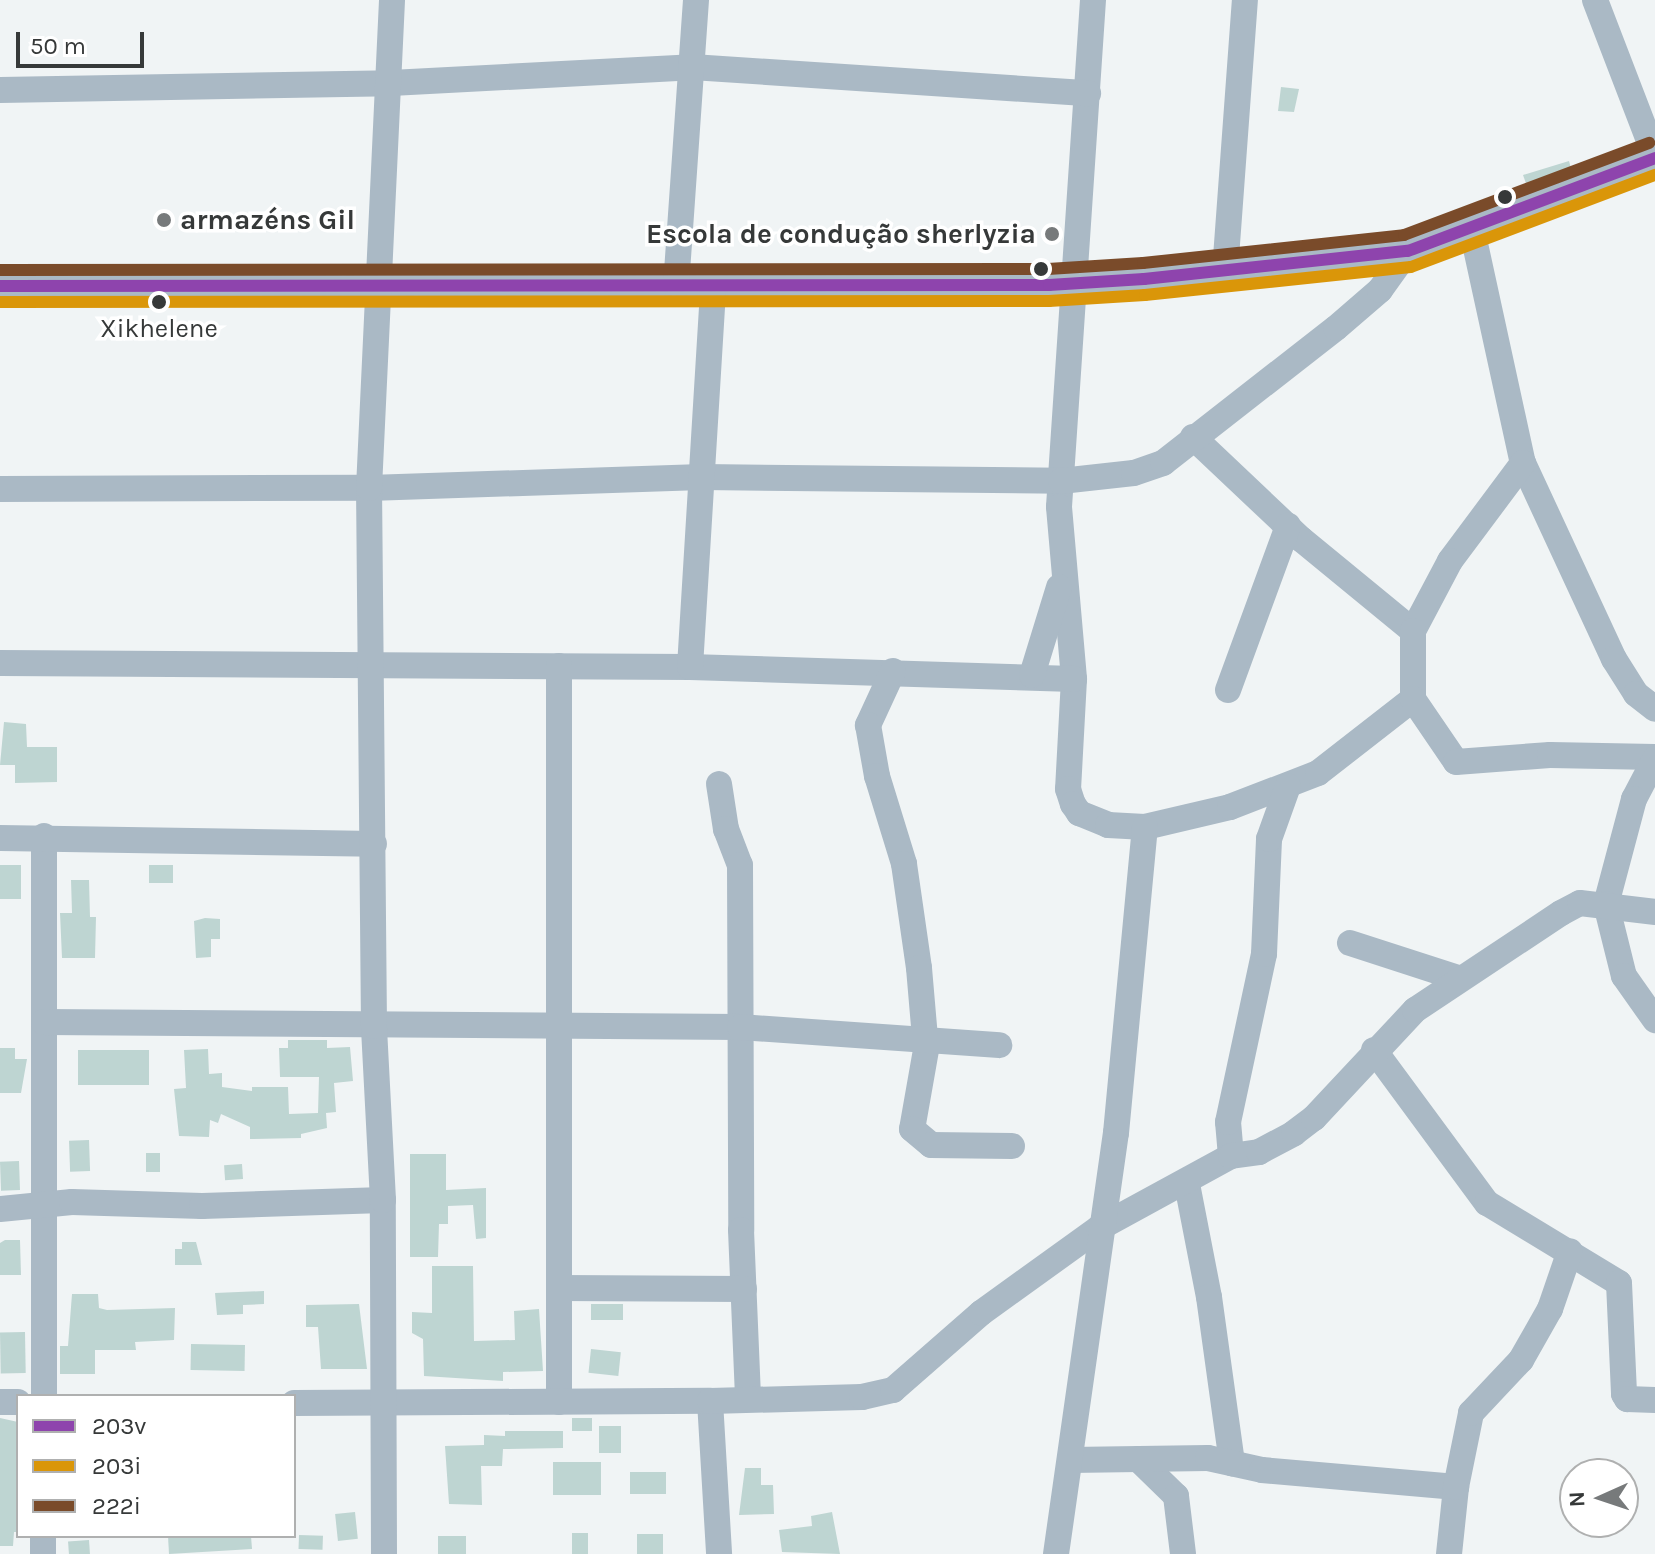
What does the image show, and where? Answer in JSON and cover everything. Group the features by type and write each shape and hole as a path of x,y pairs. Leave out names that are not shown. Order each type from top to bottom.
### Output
{"street":[{"path":"384,1554 381,1401 383,1200 374,1026 369,488 376,285 391,83 392,0"},
{"path":"676,286 696,0"},
{"path":"1093,0 1088,93 1061,284 1061,481 1064,571 1074,679 1068,789 1073,804 1079,813 1108,825 1145,827 1288,786 1318,773 1413,699"},
{"path":"1225,271 1245,0"},
{"path":"0,286 1061,284 1225,271 1408,251 1472,230 1655,157 1595,0"},
{"path":"0,90 391,83 692,67 1088,93"},
{"path":"1472,230 1523,463 1614,659 1636,694 1655,709"},
{"path":"0,489 369,488 702,477 1061,481 1134,473 1163,463 1353,314 1380,290 1408,251"},
{"path":"690,667 713,286"},
{"path":"1193,437 1288,526 1413,631"},
{"path":"1523,463 1450,561 1413,631 1413,699 1456,762 1550,755 1655,758 1634,799 1606,904 1624,976 1655,1020"},
{"path":"1228,690 1288,526"},
{"path":"1032,675 1064,571"},
{"path":"0,663 690,667 1032,675 1074,679"},
{"path":"559,666 559,1402"},
{"path":"893,671 868,725 904,864 924,1036 912,1129 918,1138 931,1145 1012,1146"},
{"path":"719,784 726,829 740,865 740,1027 748,1399"},
{"path":"1231,1156 1228,1122 1264,954 1269,839 1288,786"},
{"path":"1056,1554 1099,1228 1116,1133 1145,827"},
{"path":"0,838 44,836 374,844"},
{"path":"44,836 44,1394"},
{"path":"296,1403 710,1401 862,1397 893,1390 981,1313 1099,1228 1187,1184 1231,1156 1259,1152 1314,1118 1374,1050 1458,978 1571,908 1606,904 1655,912"},
{"path":"1350,943 1458,978"},
{"path":"44,1022 740,1027 847,1038 924,1036 999,1045"},
{"path":"1374,1050 1487,1203 1526,1230 1570,1251 1619,1283 1624,1394 1627,1399 1655,1400"},
{"path":"1187,1184 1209,1297 1232,1463"},
{"path":"0,1209 45,1204 383,1200"},
{"path":"1449,1554 1456,1487 1471,1413 1521,1360 1550,1309 1570,1251"},
{"path":"560,1288 744,1289"},
{"path":"710,1401 719,1554"},
{"path":"1138,1459 1176,1496 1183,1554"},
{"path":"1070,1460 1232,1463 1456,1487"}],"building":[{"path":"1281,87 1299,89 1294,112 1278,111"},
{"path":"1569,161 1572,172 1528,189 1523,175"},
{"path":"4,722 26,724 27,747 57,747 57,782 15,783 15,765 0,765"},
{"path":"0,865 21,865 21,899 0,899"},
{"path":"149,865 173,865 173,883 149,883"},
{"path":"71,880 89,880 90,917 96,917 95,958 62,958 60,913 72,913"},
{"path":"220,919 220,939 211,939 211,957 196,958 194,921"},
{"path":"288,1040 327,1040 327,1048 350,1047 353,1081 334,1083 336,1112 326,1113 327,1128 301,1134 301,1138 250,1139 250,1127 221,1114 218,1123 210,1120 209,1137 179,1136 174,1089 186,1088 184,1050 208,1049 209,1074 222,1073 222,1087 252,1091 252,1087 288,1087 289,1114 318,1113 319,1077 280,1077 279,1048 288,1048"},
{"path":"0,1048 15,1048 15,1059 27,1059 21,1093 0,1093"},
{"path":"78,1050 149,1050 149,1085 78,1085"},
{"path":"89,1140 90,1171 70,1172 69,1141"},
{"path":"146,1153 160,1153 160,1172 146,1172"},
{"path":"410,1154 446,1154 446,1190 486,1188 486,1238 476,1239 473,1205 448,1206 448,1224 439,1224 438,1257 410,1257"},
{"path":"19,1161 20,1190 1,1191 0,1162"},
{"path":"242,1164 243,1179 225,1180 224,1165"},
{"path":"20,1240 21,1275 0,1275 0,1243"},
{"path":"182,1242 196,1242 202,1265 175,1265 175,1249 182,1249"},
{"path":"432,1266 473,1266 474,1341 515,1340 514,1311 539,1309 543,1371 503,1372 503,1381 424,1376 423,1339 412,1333 412,1312 432,1313"},
{"path":"264,1291 264,1304 243,1305 243,1314 217,1315 215,1293"},
{"path":"72,1294 98,1294 99,1308 107,1310 175,1308 174,1340 135,1342 136,1350 95,1350 95,1374 60,1374 60,1346 68,1346"},
{"path":"359,1304 367,1369 321,1369 318,1327 306,1327 306,1305"},
{"path":"591,1304 623,1304 623,1320 591,1320"},
{"path":"0,1332 25,1332 26,1373 1,1373"},
{"path":"191,1344 245,1345 245,1371 191,1370"},
{"path":"591,1349 621,1352 618,1376 588,1373"},
{"path":"0,1418 16,1422 16,1532 13,1546 0,1546"},
{"path":"572,1418 592,1418 592,1431 572,1431"},
{"path":"599,1426 621,1426 621,1453 599,1453"},
{"path":"505,1431 563,1431 563,1448 503,1449 502,1466 481,1466 482,1505 449,1504 445,1446 484,1445 484,1435 505,1436"},
{"path":"553,1462 601,1462 601,1495 553,1495"},
{"path":"745,1468 761,1468 761,1485 773,1485 774,1514 739,1515"},
{"path":"630,1472 666,1472 666,1494 630,1494"},
{"path":"355,1512 358,1539 338,1541 335,1514"},
{"path":"832,1512 840,1554 782,1552 779,1530 812,1526 811,1516"},
{"path":"572,1533 588,1533 588,1554 572,1554"},
{"path":"637,1534 663,1534 663,1554 637,1554"},
{"path":"299,1535 323,1536 322,1550 299,1549"},
{"path":"438,1536 466,1536 466,1554 438,1554"},
{"path":"168,1538 251,1538 252,1549 169,1554"},
{"path":"89,1540 90,1554 69,1554 68,1541"}],"transit line":[{"name":"222i","path":"0,270 1048,269 1143,263 1404,235 1649,143"},
{"name":"203v","path":"0,286 1049,285 1144,279 1408,251 1655,158"},
{"name":"203i","path":"0,302 1049,301 1145,295 1411,267 1655,175"}],"place":[{"name":"armazéns Gil","path":"164,220"},
{"name":"Escola de condução sherlyzia","path":"1052,234"},
{"name":"Xikhelene","path":"159,302"}]}
